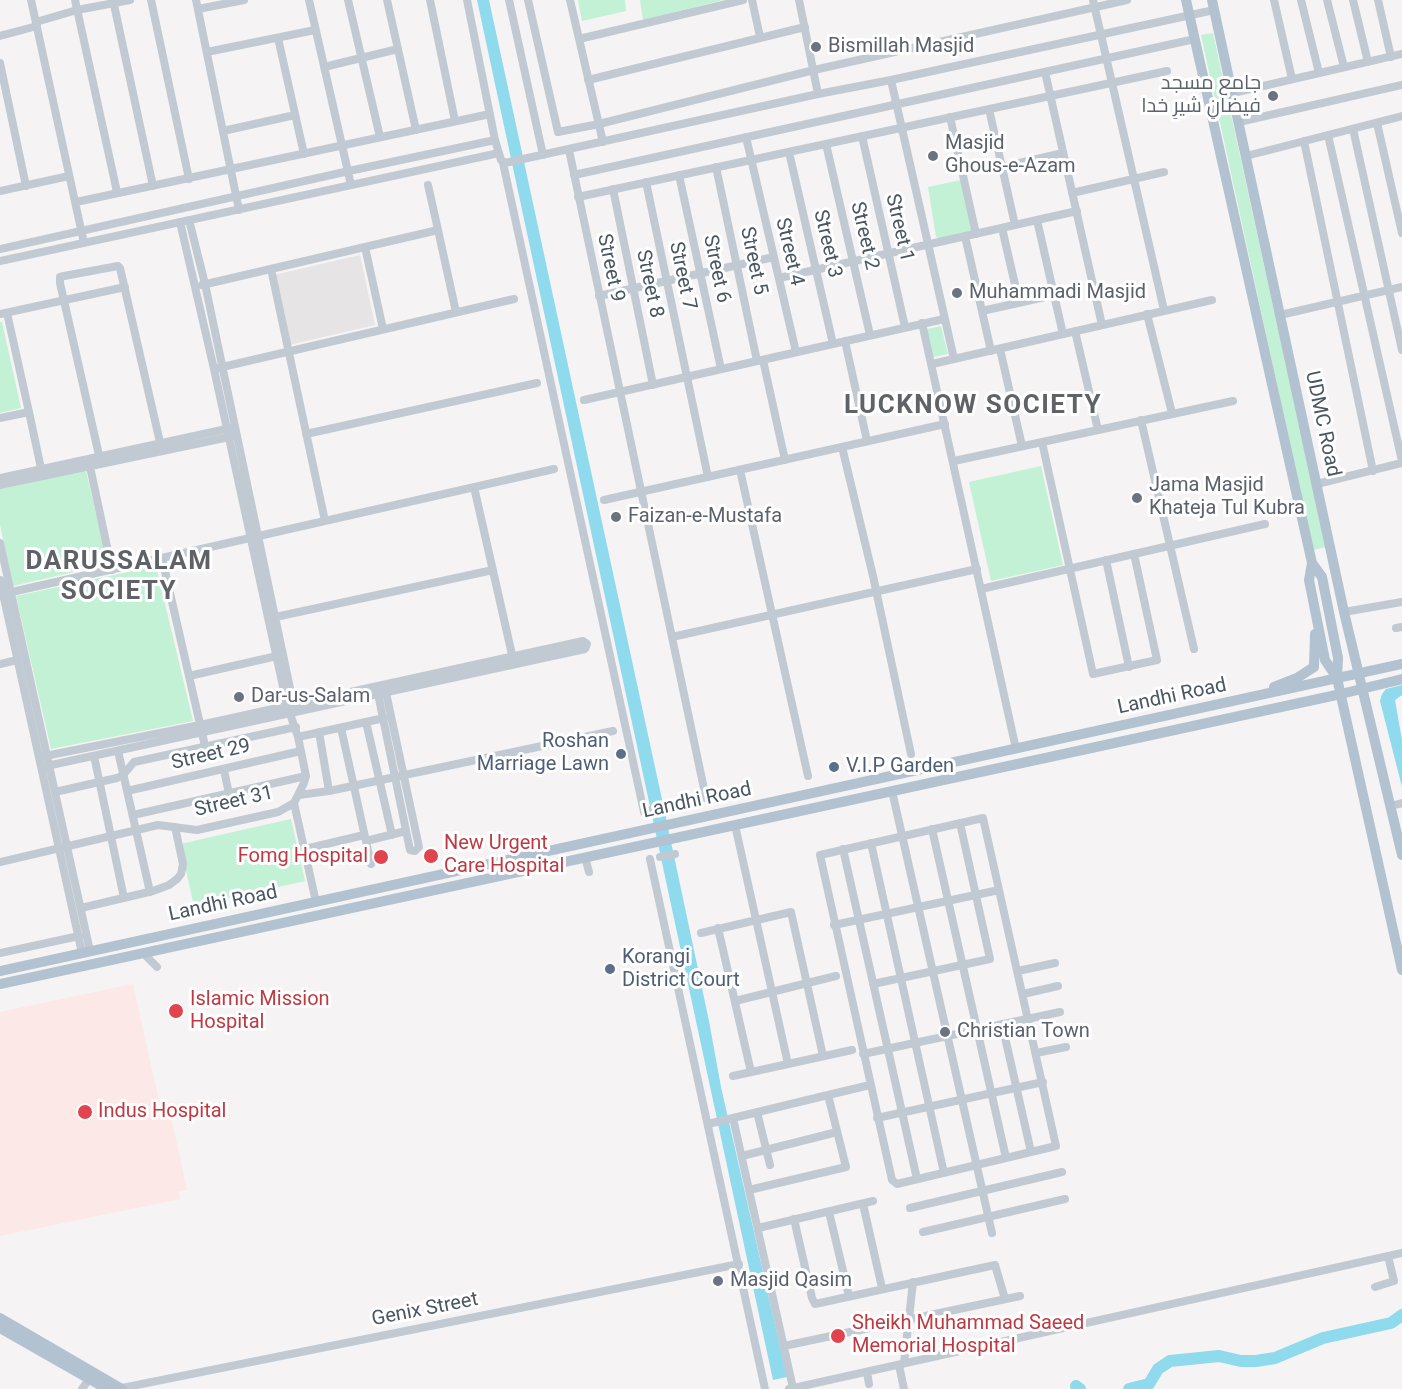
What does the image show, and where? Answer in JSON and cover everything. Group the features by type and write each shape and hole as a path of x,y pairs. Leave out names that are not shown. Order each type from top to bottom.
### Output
{"main road":[{"name":"UDMC Road","path":"1186,0 1312,563"},
{"name":"UDMC Road","path":"1213,5 1344,612 1362,688 1398,804 1402,855"},
{"path":"1312,563 1333,559"},
{"path":"1312,563 1309,580 1325,660 1337,678"},
{"path":"1312,563 1322,577 1338,658 1337,678 1402,970"},
{"path":"1222,704 1297,678 1314,667 1317,620"},
{"name":"Landhi Road","path":"0,971 1402,664"},
{"name":"Landhi Road","path":"0,984 1402,679"},
{"path":"1316,683 1324,689 1321,698"},
{"path":"0,1318 91,1375 107,1389"},
{"path":"0,1328 120,1389"}],"street":[{"path":"31,0 84,243"},
{"path":"75,0 117,192"},
{"path":"0,36 77,10 130,0"},
{"path":"151,0 189,179"},
{"path":"239,210 197,5 244,0"},
{"path":"309,0 351,185"},
{"path":"348,0 380,137"},
{"path":"387,0 416,130"},
{"path":"430,0 455,121"},
{"path":"467,0 495,140 499,153 506,163 648,811 665,807"},
{"path":"509,0 543,155"},
{"path":"528,0 558,132 1094,4 1127,0"},
{"path":"570,0 603,142"},
{"path":"579,39 742,0"},
{"path":"752,0 760,37"},
{"path":"799,0 818,94"},
{"path":"1274,0 1292,79"},
{"path":"1301,0 1319,73"},
{"path":"1327,0 1344,68"},
{"path":"1353,0 1368,62"},
{"path":"1378,0 1391,57"},
{"path":"113,2 153,186"},
{"path":"1094,4 1164,310"},
{"path":"506,163 818,94 1101,35 1190,15 1213,5"},
{"path":"588,80 805,27"},
{"path":"207,52 315,30"},
{"path":"278,38 304,154"},
{"path":"574,175 1195,39"},
{"path":"324,67 398,49"},
{"path":"1233,93 1402,54"},
{"path":"0,63 26,186"},
{"path":"578,197 1167,71"},
{"path":"1045,72 1102,325"},
{"path":"891,80 954,359"},
{"path":"1239,122 1402,85"},
{"path":"989,109 1015,225"},
{"path":"76,202 490,114"},
{"path":"223,130 295,115"},
{"path":"1246,156 1402,116"},
{"path":"950,117 976,234"},
{"path":"1377,123 1402,232"},
{"path":"1353,129 1402,350"},
{"path":"1317,484 1402,462 1328,135"},
{"name":"Street 1","path":"862,136 905,327"},
{"name":"Street 4","path":"746,137 796,352"},
{"path":"0,249 495,140"},
{"path":"1304,141 1373,471"},
{"name":"Street 2","path":"826,144 870,335"},
{"name":"Street 9","path":"569,150 706,798"},
{"name":"Street 3","path":"789,152 833,344"},
{"path":"0,261 499,153"},
{"path":"1002,167 1064,153"},
{"name":"Street 5","path":"716,168 737,265 785,460"},
{"path":"1072,193 1164,172"},
{"name":"Street 6","path":"680,175 721,369"},
{"path":"0,191 69,176"},
{"name":"Street 7","path":"646,183 708,477"},
{"path":"428,185 456,312"},
{"name":"Street 8","path":"613,189 653,384"},
{"path":"778,278 1077,211"},
{"path":"1037,220 1063,334"},
{"path":"133,815 306,776 201,285 185,221"},
{"path":"1002,228 1019,302"},
{"path":"201,285 438,230"},
{"path":"964,236 982,310 1023,446"},
{"path":"365,247 383,329"},
{"path":"599,296 774,257"},
{"path":"100,460 60,280 64,276 118,266 161,447"},
{"path":"271,269 325,521"},
{"path":"42,472 3,314 124,287"},
{"path":"1280,315 1402,287"},
{"path":"982,310 1054,294"},
{"path":"219,368 514,299"},
{"path":"932,364 1212,300"},
{"path":"1147,314 1172,413"},
{"path":"584,400 944,319"},
{"path":"922,323 1017,749"},
{"path":"1074,331 1098,430"},
{"path":"845,341 867,441"},
{"path":"306,434 537,383"},
{"path":"954,461 1233,401"},
{"path":"0,418 29,412"},
{"path":"1141,420 1194,649"},
{"path":"604,500 945,424"},
{"path":"0,478 89,463 232,432"},
{"path":"1042,442 1093,675 1157,660 1134,554"},
{"path":"842,447 876,591 910,754"},
{"path":"89,463 112,570"},
{"path":"7,593 554,469"},
{"path":"740,470 808,776"},
{"path":"0,485 42,472"},
{"path":"474,487 513,660"},
{"path":"981,589 1266,524"},
{"path":"0,543 17,660 43,757"},
{"path":"162,558 205,746"},
{"path":"1106,560 1129,667"},
{"path":"672,637 977,569"},
{"path":"272,618 493,570"},
{"path":"0,580 7,593 63,847 81,908 86,952"},
{"path":"1344,612 1402,602"},
{"path":"272,618 277,656 293,714"},
{"path":"55,792 123,775 134,762 205,746 293,714 381,689 513,660 583,641 587,644 585,649 513,660"},
{"path":"189,676 277,656"},
{"path":"0,664 17,660"},
{"path":"381,689 384,718 399,776 419,847 417,850 410,850 399,776 381,689"},
{"path":"43,757 293,714"},
{"path":"298,737 384,718"},
{"path":"366,722 392,834"},
{"path":"341,728 371,864"},
{"path":"45,767 201,729"},
{"path":"299,795 379,781 613,730"},
{"path":"319,732 329,791"},
{"path":"118,751 150,892"},
{"name":"Street 29","path":"127,791 301,751"},
{"path":"94,756 124,898"},
{"path":"45,767 55,792 79,936 86,952"},
{"path":"224,770 229,794"},
{"name":"Street 31","path":"0,862 158,825 192,830 212,828 278,812 294,803 306,776"},
{"path":"892,791 992,1233"},
{"path":"294,803 316,902"},
{"path":"983,818 1056,1146 897,1184 892,1180 820,855 902,836 983,818"},
{"path":"873,984 990,959 960,823"},
{"path":"735,825 788,1064"},
{"path":"81,908 150,892 168,885 181,874 183,864 175,827"},
{"path":"932,830 1006,1158"},
{"path":"305,849 406,831"},
{"path":"871,843 944,1173"},
{"path":"843,849 917,1179"},
{"path":"660,857 675,854"},
{"path":"585,857 589,872"},
{"path":"650,859 712,1123 765,1389"},
{"path":"834,924 999,890"},
{"path":"701,933 791,912 823,1056"},
{"path":"718,928 752,1072"},
{"path":"0,953 79,936"},
{"path":"143,953 158,967"},
{"path":"1018,971 1055,963"},
{"path":"735,1001 836,976"},
{"path":"1023,994 1058,986"},
{"path":"863,1054 1060,1012"},
{"path":"1002,1024 1031,1152"},
{"path":"1036,1053 1066,1047"},
{"path":"733,1077 852,1050"},
{"path":"878,1118 1043,1082"},
{"path":"712,1123 870,1085"},
{"path":"749,1190 845,1167 828,1095"},
{"path":"757,1112 770,1165"},
{"path":"732,1118 784,1346 791,1388 1402,1253"},
{"path":"742,1156 837,1132"},
{"path":"910,1208 1062,1173"},
{"path":"923,1232 1065,1199"},
{"path":"758,1228 873,1201"},
{"path":"863,1204 882,1288"},
{"path":"829,1212 849,1296"},
{"path":"794,1219 815,1304 995,1265 1005,1299"},
{"path":"1376,1287 1398,1280 1388,1256"},
{"name":"Genix Street","path":"120,1389 739,1264"},
{"path":"904,1389 902,1364 913,1282"},
{"path":"784,1346 1020,1296"},
{"path":"867,1372 869,1384"},
{"path":"82,1389 91,1375"}],"shaded area":[{"path":"360,255 375,325 289,345 274,275"},
{"name":"Indus Hospital","path":"133,984 160,1106 168,1106 187,1190 178,1191 180,1199 0,1236 0,1012"}],"green space":[{"path":"578,0 625,0 626,11 582,21"},
{"path":"640,0 723,0 643,20"},
{"path":"1213,33 1326,547 1313,550 1201,35"},
{"path":"961,180 973,236 944,242 936,237 928,187"},
{"path":"0,322 2,322 21,408 0,413"},
{"path":"941,326 948,354 933,357 927,329"},
{"path":"1041,466 1063,565 991,581 969,482"},
{"path":"86,471 108,564 13,586 0,525 0,489"},
{"path":"156,566 193,721 51,749 16,596"},
{"path":"291,819 305,881 194,906 180,844"}],"water":[{"path":"477,0 489,0 663,804 721,1087 787,1377 773,1380"},
{"path":"1402,685 1402,695 1395,700 1402,740 1402,787 1380,701 1386,689"}],"waterway":[{"path":"1129,1389 1149,1384 1158,1369 1170,1361 1219,1356 1241,1361 1275,1358 1323,1338 1391,1323 1402,1315"},
{"path":"1076,1386 1080,1389"}],"place":[{"name":"Bismillah Masjid","path":"816,47"},
{"name":"جامع مسجد فیضانِ شیرِ خدا","path":"1273,96"},
{"name":"Masjid Ghous-e-Azam","path":"933,156"},
{"name":"Muhammadi Masjid","path":"957,293"},
{"name":"Jama Masjid Khateja Tul Kubra","path":"1137,498"},
{"name":"Faizan-e-Mustafa","path":"616,517"},
{"name":"Dar-us-Salam","path":"239,697"},
{"name":"Roshan Marriage Lawn","path":"621,754"},
{"name":"V.I.P Garden","path":"834,767"},
{"name":"New Urgent Care Hospital","path":"431,856"},
{"name":"Fomg Hospital","path":"381,857"},
{"name":"Korangi District Court","path":"610,969"},
{"name":"Islamic Mission Hospital","path":"176,1011"},
{"name":"Christian Town","path":"945,1032"},
{"name":"Indus Hospital","path":"85,1112"},
{"name":"Masjid Qasim","path":"718,1281"},
{"name":"Sheikh Muhammad Saeed Memorial Hospital","path":"838,1336"}],"district":[{"name":"LUCKNOW SOCIETY","path":"973,406"},
{"name":"DARUSSALAM SOCIETY","path":"119,577"}]}
